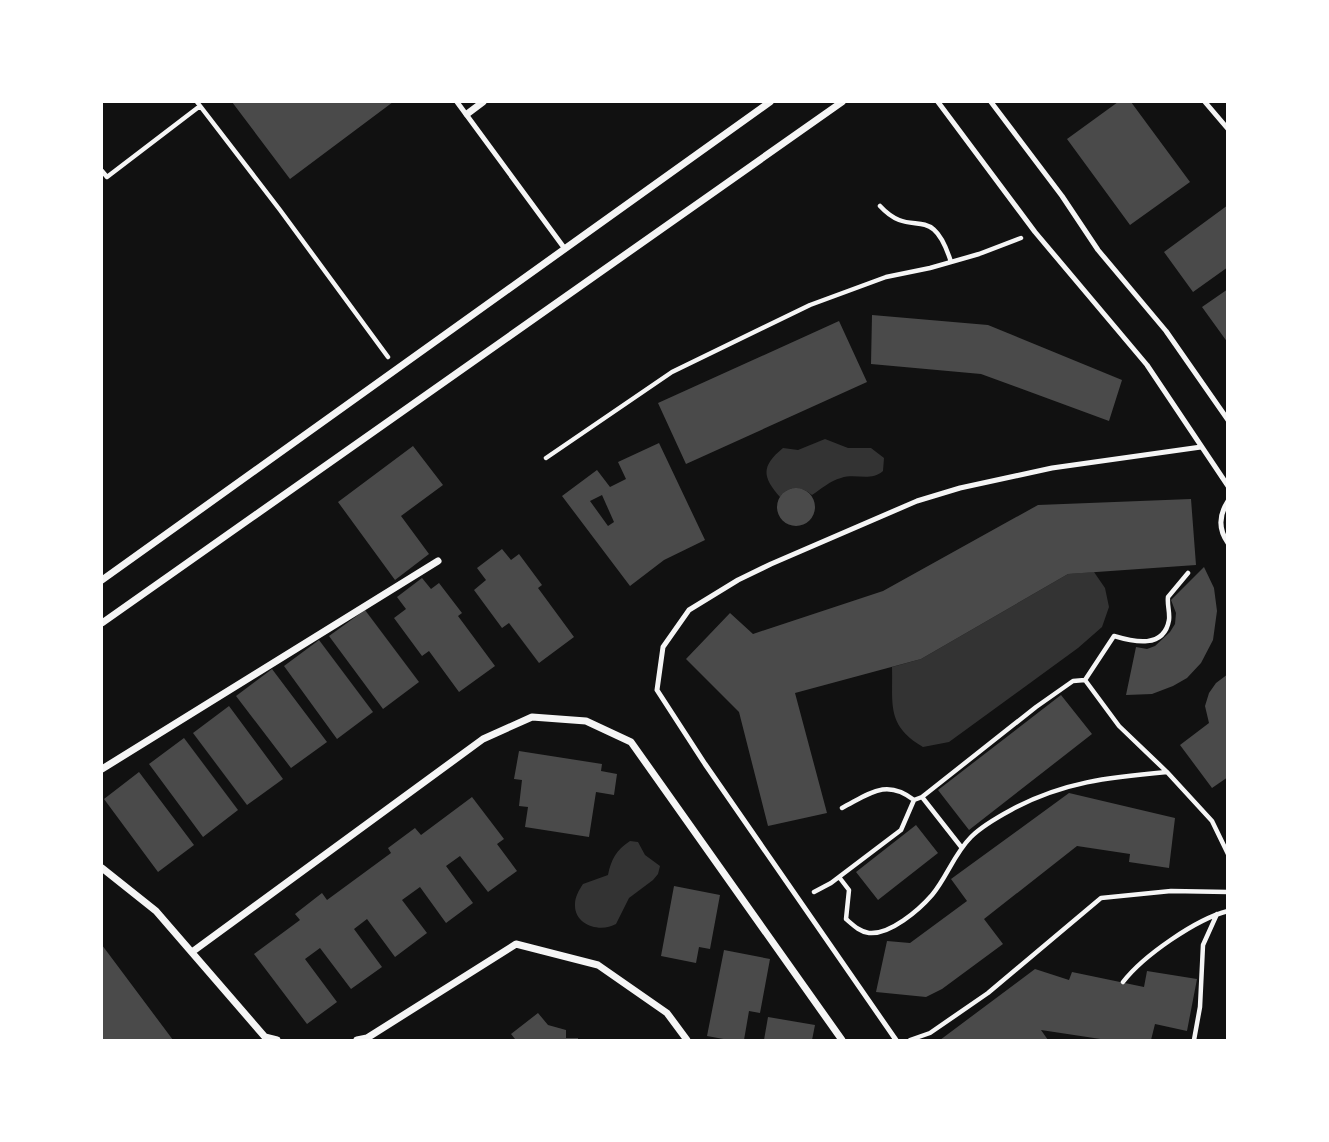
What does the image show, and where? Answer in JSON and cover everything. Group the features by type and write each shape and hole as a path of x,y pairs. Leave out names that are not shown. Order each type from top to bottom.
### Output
{"street":[{"path":"467,114 484,102"},
{"path":"102,580 770,102"},
{"path":"102,623 842,102"},
{"path":"102,769 438,561"},
{"path":"192,952 483,739 532,717 586,721 631,742 842,1041"},
{"path":"102,868 156,911 265,1037 277,1041"},
{"path":"357,1041 367,1038 516,944 598,965 667,1013 687,1041"}],"lane":[{"path":"457,102 565,248"},
{"path":"938,102 1035,232 1147,365 1227,486"},
{"path":"991,102 1062,196 1098,250 1166,331 1227,420"},
{"path":"1205,102 1227,129"},
{"path":"896,1041 657,690 663,647 689,610 738,580 917,501 960,488 1052,468 1201,447"},
{"path":"1227,501 1221,517 1221,527 1227,543"}],"path":[{"path":"102,171 104,179 198,104 281,210 397,369"},
{"path":"880,206 890,217 905,223 930,225 938,231 951,262"},
{"path":"547,458 672,372 810,305 886,277 951,262 1035,232"},
{"path":"1085,680 1114,636 1134,642 1146,642 1156,639 1164,632 1169,614 1167,597 1188,573"},
{"path":"799,901 839,877 901,830 914,800 922,797 1073,681 1085,680"},
{"path":"1085,680 1119,726 1167,772 1212,821 1227,854"},
{"path":"839,877 849,890 846,919 856,929 869,933 901,923 932,895 972,835 1010,811 1044,794 1117,775 1167,772"},
{"path":"842,808 875,790 887,788 904,792 914,800"},
{"path":"922,797 962,848"},
{"path":"909,1041 930,1033 988,993 1101,898 1171,891 1227,892"},
{"path":"1123,982 1135,967 1194,924 1227,911"},
{"path":"1194,1041 1200,1007 1203,945 1217,914"}],"shaded area":[{"path":"825,439 848,448 871,448 884,458 883,471 868,477 837,479 812,495 795,488 787,490 780,497 767,477 766,472 771,460 783,448 798,450"},
{"path":"1094,572 1105,588 1109,607 1102,627 1078,648 949,742 923,747 903,731 897,722 892,703 892,667 921,659 1068,574"},
{"path":"630,841 638,842 645,855 660,866 658,874 629,898 616,924 603,928 583,922 576,911 575,901 583,884 608,875 615,856"}],"building":[{"path":"232,102 393,102 290,179"},
{"path":"1118,102 1131,102 1190,182 1130,225 1067,139"},
{"path":"1228,205 1228,267 1193,292 1164,252"},
{"path":"1228,289 1228,343 1202,307"},
{"path":"872,315 988,325 1122,380 1109,421 981,374 871,364"},
{"path":"839,321 867,382 686,464 658,403"},
{"path":"659,443 705,540 664,560 630,586 562,496 597,470 610,487 626,479 618,462","holes":["602,495 614,522 608,526 590,501"]},
{"path":"413,446 443,485 401,516 429,554 395,580 338,502"},
{"path":"796,488 809,494 815,507 809,520 796,526 783,520 777,507 783,494"},
{"path":"1191,499 1196,565 1068,574 921,659 795,693 827,813 768,826 739,712 686,659 730,613 753,634 883,591 1038,505"},
{"path":"502,549 511,560 519,554 542,585 538,588 574,637 539,663 509,623 502,628 474,590 486,580 477,568"},
{"path":"1204,567 1214,588 1217,611 1213,640 1201,663 1187,678 1173,686 1152,694 1126,695 1136,647 1147,649 1155,646 1170,632 1175,624 1176,613 1171,600"},
{"path":"422,578 431,589 439,583 462,613 458,616 495,666 459,692 429,651 422,656 394,618 406,609 397,597"},
{"path":"365,610 419,682 383,709 329,636"},
{"path":"319,640 373,712 337,739 284,666"},
{"path":"272,669 327,742 291,768 236,696"},
{"path":"1228,674 1228,777 1212,788 1180,745 1209,723 1205,706 1209,693 1216,683"},
{"path":"1061,695 1092,734 969,830 938,790"},
{"path":"229,706 283,779 247,805 193,733"},
{"path":"184,738 238,810 203,837 149,764"},
{"path":"519,751 602,764 601,771 617,774 614,795 596,792 589,837 525,827 528,807 519,806 522,780 514,779"},
{"path":"139,772 194,845 158,872 104,799"},
{"path":"1069,793 1175,818 1169,868 1129,862 1130,854 1077,846 984,919 1003,944 942,989 926,997 876,992 887,941 910,943 967,901 951,879"},
{"path":"472,797 504,839 497,844 517,871 488,892 460,856 446,866 473,903 446,923 420,887 402,900 427,933 395,957 367,919 354,929 382,967 351,989 320,948 305,959 337,1002 307,1024 254,954 300,920 295,914 322,893 327,900 391,853 388,848 415,828 421,835"},
{"path":"916,825 938,853 878,900 856,872"},
{"path":"674,886 720,895 710,949 699,947 696,963 661,956"},
{"path":"102,945 173,1040 102,1040"},
{"path":"724,950 770,959 760,1013 749,1011 744,1040 707,1036"},
{"path":"1035,969 1069,980 1072,972 1144,987 1147,971 1197,979 1187,1031 1155,1024 1151,1040 1107,1040 1041,1030 1048,1040 940,1040"},
{"path":"538,1013 548,1025 566,1030 566,1038 578,1040 513,1040 515,1039 511,1034"},
{"path":"768,1017 815,1025 812,1040 764,1040"}]}
